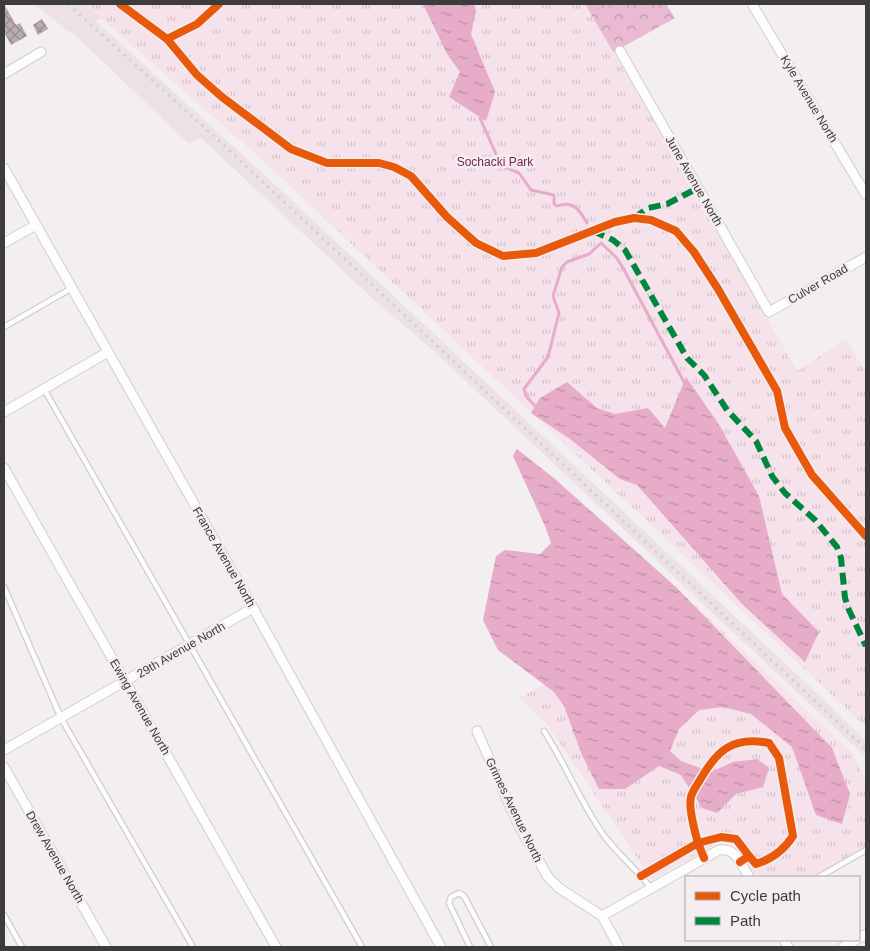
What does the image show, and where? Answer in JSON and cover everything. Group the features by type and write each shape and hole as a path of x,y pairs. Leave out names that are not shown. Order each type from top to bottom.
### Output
{"street":[{"name":"Kyle Avenue North","path":"752,4 866,195"},
{"name":"June Avenue North","path":"620,51 769,312"},
{"path":"4,74 41,52"},
{"name":"France Avenue North","path":"4,168 253,608 441,947"},
{"path":"4,243 36,225"},
{"name":"Culver Road","path":"769,312 866,257"},
{"path":"4,412 108,352"},
{"name":"Ewing Avenue North","path":"4,468 276,947"},
{"name":"29th Avenue North","path":"4,750 253,608"},
{"name":"Grimes Avenue North","path":"476,731 517,822 548,877 566,894 602,916 619,947"},
{"name":"Drew Avenue North","path":"4,767 106,947"},
{"path":"602,916 719,850 726,848 735,853 748,876"}],"lane":[{"path":"4,327 72,288"},
{"path":"44,389 362,947"},
{"path":"4,587 62,718 193,947"},
{"path":"544,730 559,754 587,810 605,836 651,888"},
{"path":"821,876 866,850"},
{"path":"470,947 449,903 451,897 459,893 464,896 491,947"},
{"path":"4,916 22,947"}],"shaded area":[{"path":"33,4 102,4 111,12 96,21 269,179 808,685 866,741 866,757 436,353 372,298 201,138 189,144 74,34"}],"green space":[{"name":"Sochacki Park","path":"85,4 585,4 797,371 846,339 866,373 866,727 260,158"},
{"path":"585,4 666,4 675,18 612,53"},
{"path":"694,604 852,753 866,780 866,848 816,876 755,876 740,848 725,841 719,842 652,880 547,724 519,698"}],"water":[{"path":"423,4 474,4 476,10 471,34 495,92 486,121 449,97 460,72 447,54"},
{"path":"686,377 718,423 759,496 782,594 819,632 805,662 742,604 637,485 620,479 570,439 531,413 540,398 567,382 597,408 615,414 648,408 665,428"},
{"path":"517,449 555,479 677,588 832,748 850,794 842,824 816,815 792,747 751,714 723,707 699,710 679,729 670,751 681,761 711,772 733,762 757,759 769,768 763,787 736,794 717,813 702,808 681,775 659,766 625,789 599,789 582,755 564,706 554,692 498,650 483,620 496,556 505,550 540,554 551,543 513,456"}],"building":[{"path":"4,4 16,25 20,23 27,36 11,45 4,32"},
{"path":"42,19 48,29 38,35 33,25"}],"waterway":[{"path":"480,118 496,154 505,167 519,173 531,190 554,195 554,204 557,206 567,204 575,207 587,223"},
{"path":"535,406 526,396 524,389 548,357 559,313 553,296 562,267 567,262 589,254 601,243 616,257 623,268 684,382"}],"railway":[{"path":"68,4 215,137 866,749"}],"marked path":[{"path":"634,218 648,208 667,204 698,188"},
{"path":"593,231 613,240 625,250 687,358 704,375 727,410 756,441 772,476 785,493 815,520 837,547 841,558 845,598 866,646"}],"cycle path":[{"path":"120,4 167,39 197,75 222,97 291,149 327,163 379,163 394,167 411,176 447,217 476,243 503,256 536,253 615,222 634,218 651,220 676,231 694,252 718,289 777,391 785,428 812,475 866,536"},
{"path":"167,39 197,24 219,4"},
{"path":"740,862 749,856 756,864 767,859 782,850 793,836 779,758 769,743 756,741 736,744 720,753 696,786 690,802 698,843 721,837 736,839 749,856"},
{"path":"641,876 698,843 704,858"}]}
